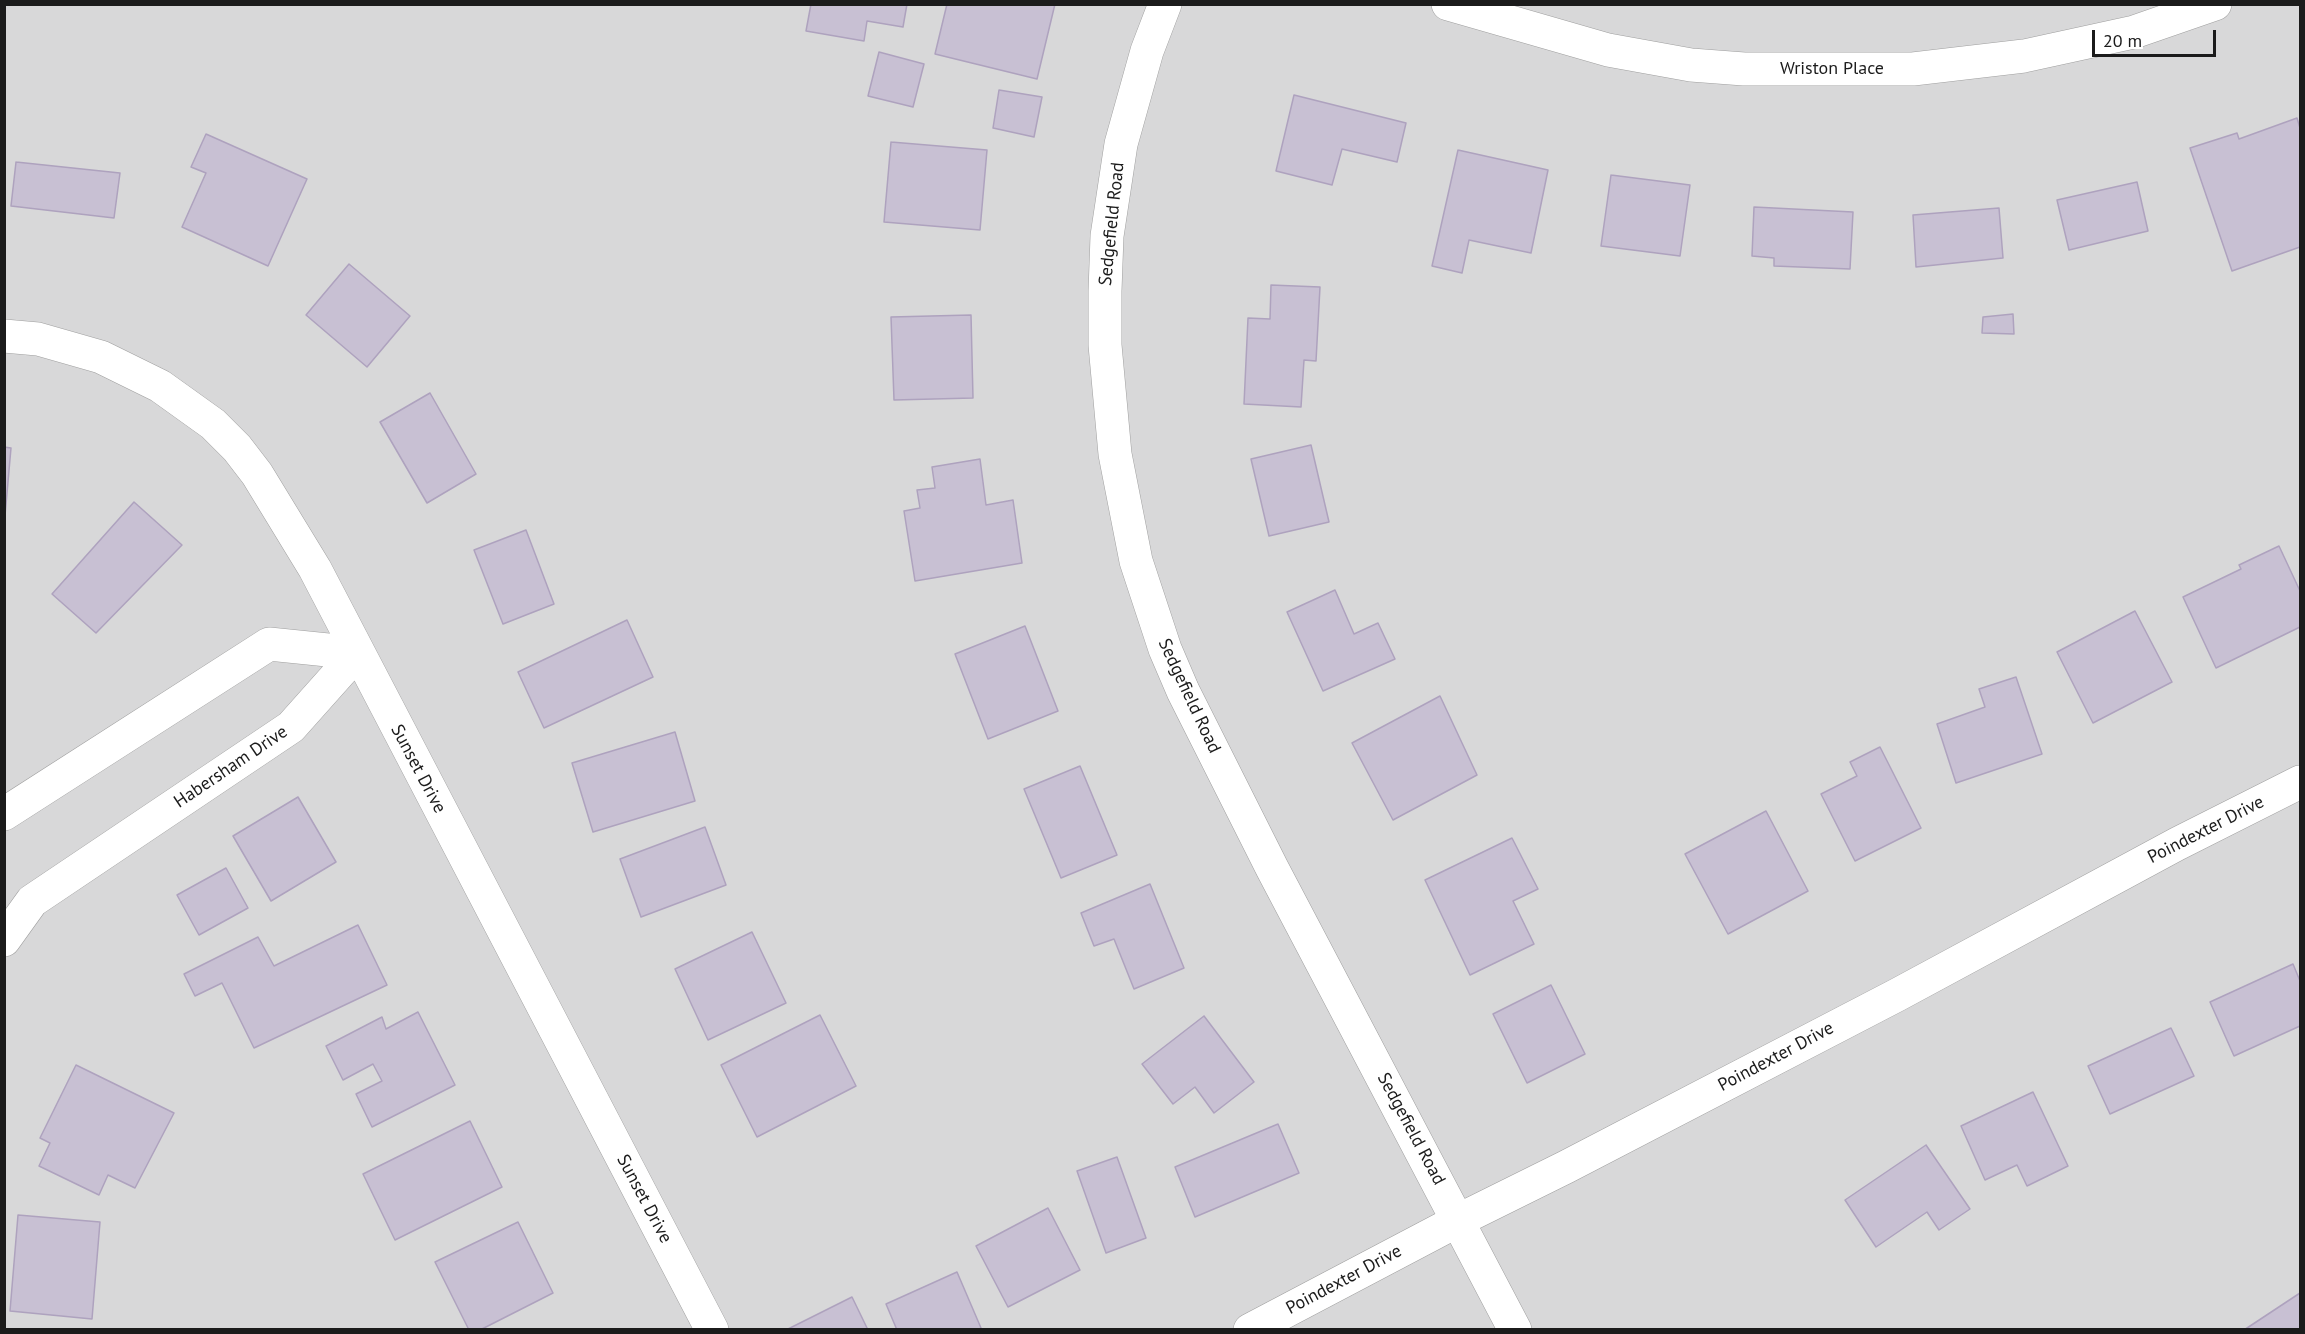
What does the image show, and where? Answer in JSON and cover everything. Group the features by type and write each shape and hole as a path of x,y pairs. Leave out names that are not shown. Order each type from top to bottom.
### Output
{"street":[{"name":"Sedgefield Road","path":"1165,4 1147,51 1121,144 1107,236 1105,324 1110,400 1115,454 1136,561 1165,649 1183,691 1278,878 1515,1329"},
{"name":"Wriston Place","path":"1448,4 1608,50 1691,65 1744,69 1913,69 2024,56 2134,32 2215,4"},
{"name":"Sunset Drive","path":"4,336 38,339 101,357 160,386 213,424 237,447 257,474 315,569 712,1329"},
{"path":"4,814 269,644 357,653"},
{"name":"Habersham Drive","path":"4,940 32,901 291,727 357,653"},
{"name":"Poindexter Drive","path":"1250,1329 1649,1124 2177,844 2301,782"}],"shaded area":[{"path":"5,5 2300,5 2300,1329 5,1329"}],"building":[{"path":"811,4 907,4 903,27 867,21 864,41 806,31"},
{"path":"947,4 1055,4 1037,79 935,54"},
{"path":"879,52 924,64 913,107 868,96"},
{"path":"999,90 1042,97 1034,137 993,128"},
{"path":"1294,95 1406,123 1397,162 1342,149 1332,185 1276,171"},
{"path":"2297,118 2300,128 2300,247 2232,271 2190,148 2237,133 2239,139"},
{"path":"206,134 307,179 268,266 182,227 206,173 191,167"},
{"path":"891,142 987,150 980,230 884,222"},
{"path":"1458,150 1548,170 1531,253 1469,240 1462,273 1432,266"},
{"path":"16,162 120,173 114,218 11,206"},
{"path":"1611,175 1690,185 1680,256 1601,246"},
{"path":"2137,182 2148,231 2069,250 2057,200"},
{"path":"1754,207 1853,212 1850,269 1774,266 1774,258 1752,256"},
{"path":"1999,208 2003,258 1916,267 1913,215"},
{"path":"349,264 410,316 367,367 306,315"},
{"path":"1271,285 1320,287 1316,361 1304,360 1301,407 1244,404 1248,318 1270,319"},
{"path":"2013,314 2014,334 1982,333 1983,317"},
{"path":"971,315 973,398 894,400 891,317"},
{"path":"430,393 476,474 427,503 380,422"},
{"path":"1311,445 1329,522 1269,536 1251,459"},
{"path":"4,447 11,448 4,527"},
{"path":"980,459 986,505 1013,500 1022,563 915,581 904,511 920,508 917,490 935,488 932,467"},
{"path":"134,502 182,545 96,633 52,594"},
{"path":"526,530 554,604 503,624 474,550"},
{"path":"2279,546 2300,591 2300,627 2216,668 2183,597 2241,569 2239,565"},
{"path":"1335,590 1354,634 1378,623 1395,659 1323,691 1287,612"},
{"path":"2135,611 2172,682 2093,723 2057,652"},
{"path":"627,620 653,677 544,728 518,672"},
{"path":"1025,626 1058,711 988,739 955,654"},
{"path":"2016,677 2042,754 1956,783 1937,724 1985,707 1979,689"},
{"path":"1440,696 1477,775 1393,820 1352,743"},
{"path":"675,732 695,801 593,832 572,763"},
{"path":"1880,747 1921,828 1855,861 1821,794 1857,776 1850,762"},
{"path":"1080,766 1117,855 1061,878 1024,789"},
{"path":"298,797 336,862 271,901 233,836"},
{"path":"1766,811 1808,891 1728,934 1685,854"},
{"path":"705,827 726,885 641,917 620,859"},
{"path":"1512,838 1538,889 1513,901 1534,944 1470,975 1425,880"},
{"path":"226,868 248,908 199,935 177,895"},
{"path":"1150,884 1184,968 1134,989 1114,939 1094,946 1081,913"},
{"path":"358,925 387,985 254,1048 222,983 195,996 184,974 258,937 274,966"},
{"path":"752,932 786,1003 708,1040 675,969"},
{"path":"2293,964 2300,981 2300,1026 2234,1056 2210,1002"},
{"path":"1551,985 1585,1054 1527,1083 1493,1014"},
{"path":"418,1012 455,1085 372,1127 356,1094 382,1081 373,1064 343,1080 326,1046 382,1017 386,1029"},
{"path":"820,1015 856,1086 757,1137 721,1065"},
{"path":"1204,1016 1254,1082 1214,1113 1195,1087 1173,1104 1142,1064"},
{"path":"2171,1028 2194,1076 2110,1114 2088,1066"},
{"path":"76,1065 174,1113 135,1188 108,1175 99,1195 39,1166 50,1143 40,1138"},
{"path":"2033,1092 2068,1166 2027,1186 2017,1165 1985,1180 1961,1126"},
{"path":"470,1121 502,1187 395,1240 363,1174"},
{"path":"1278,1124 1299,1173 1195,1217 1175,1167"},
{"path":"1926,1145 1970,1209 1939,1230 1927,1212 1876,1247 1845,1200"},
{"path":"1117,1157 1146,1238 1106,1253 1077,1171"},
{"path":"1048,1208 1080,1270 1008,1307 976,1246"},
{"path":"18,1215 100,1222 92,1319 10,1311"},
{"path":"518,1222 553,1293 480,1330 469,1330 435,1262"},
{"path":"957,1272 981,1328 977,1330 897,1330 886,1304"},
{"path":"2300,1293 2300,1330 2244,1330"},
{"path":"852,1297 868,1330 788,1330 788,1329"}]}
